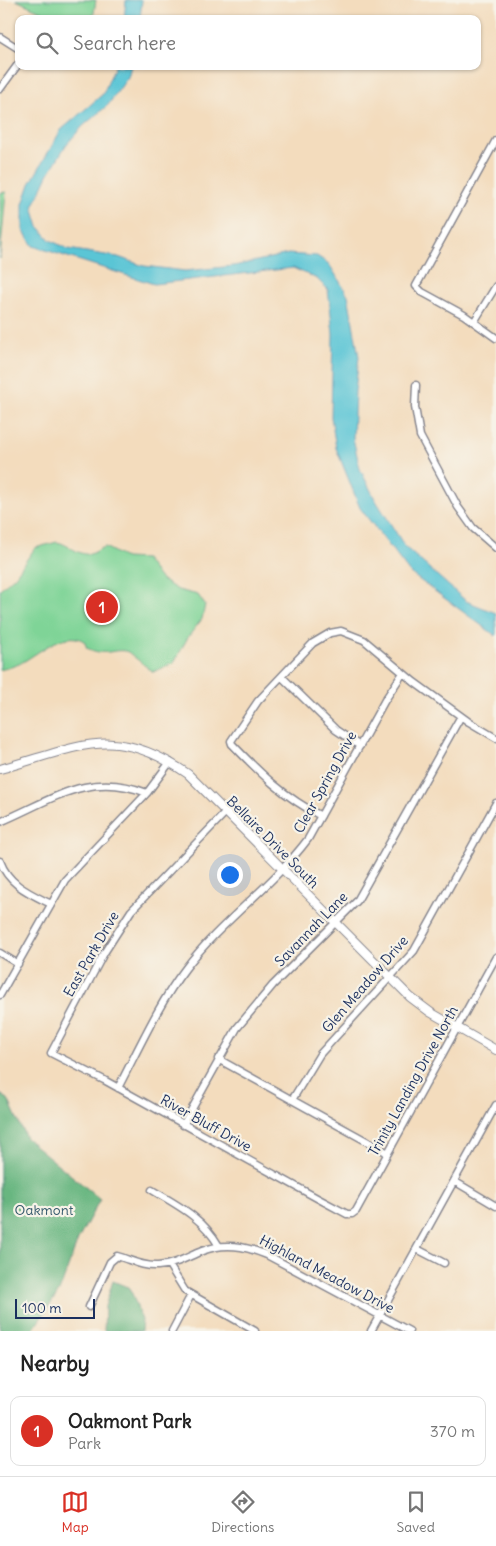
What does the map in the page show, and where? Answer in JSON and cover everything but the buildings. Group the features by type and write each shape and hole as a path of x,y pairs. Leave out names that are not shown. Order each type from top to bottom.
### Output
{"street":[{"path":"0,37 15,46"},
{"path":"0,89 15,68"},
{"path":"496,140 416,286 422,292 474,322 496,338"},
{"path":"474,322 496,286"},
{"path":"416,385 415,407 420,436 458,507 473,528 496,548"},
{"path":"321,816 286,796 232,744 232,739 258,701 314,643 330,633 341,631 364,640 403,673 461,716 496,738"},
{"name":"Clear Spring Drive","path":"118,1088 185,968 205,945 283,868 308,840 385,700 403,673"},
{"path":"282,677 336,730 360,746"},
{"name":"Savannah Lane","path":"183,1125 218,1059 237,1028 261,998 352,908 372,877 461,716"},
{"name":"Bellaire Drive South","path":"0,770 79,745 102,742 140,748 170,762 188,774 283,868 390,979 417,1002 496,1050"},
{"path":"0,995 50,904 72,870 147,793 170,762"},
{"path":"0,822 56,795 82,786 116,783 147,793"},
{"name":"Glen Meadow Drive","path":"292,1100 320,1054 414,951 496,803"},
{"name":"East Park Drive","path":"51,1053 104,953 131,911 226,812"},
{"path":"0,861 6,875 13,882 50,904"},
{"path":"0,953 18,964"},
{"name":"Trinity Landing Drive North","path":"350,1214 356,1212 496,956"},
{"name":"River Bluff Drive","path":"51,1053 350,1214"},
{"path":"218,1059 388,1153"},
{"path":"371,1331 496,1105"},
{"path":"454,1181 496,1206"},
{"path":"152,1190 184,1208 204,1223 218,1246"},
{"name":"Highland Meadow Drive","path":"89,1307 110,1262 117,1256 145,1265 169,1265 218,1246 242,1246 267,1255 409,1331"},
{"path":"417,1249 444,1263"},
{"path":"169,1265 181,1287 191,1295 255,1331"},
{"path":"172,1331 191,1295"}],"green space":[{"path":"16,0 96,0 94,15 49,15"},
{"path":"6,192 0,259 0,193"},
{"path":"57,542 77,552 86,554 105,547 125,558 145,559 160,579 178,590 198,595 205,605 202,619 188,637 174,663 153,672 128,652 94,651 87,648 84,641 68,638 59,640 19,664 0,670 0,589 15,576 35,548"},
{"name":"Oakmont","path":"0,1094 8,1099 26,1138 100,1199 78,1240 59,1292 32,1331 0,1331"},
{"path":"113,1281 130,1288 142,1320 141,1331 104,1331 105,1306"}],"water":[{"path":"126,0 142,0 140,15 124,15"},
{"path":"113,70 130,70 128,77 108,105 83,126 66,145 48,175 33,207 39,227 50,240 68,249 118,257 144,266 185,271 234,266 288,254 317,256 329,264 348,295 359,357 353,438 360,469 375,499 405,547 466,601 496,613 496,636 410,573 360,508 336,448 331,417 333,334 330,306 328,290 317,279 293,268 154,284 33,246 23,230 23,204 30,184 61,130 103,94"}],"place":[{"name":"Oakmont Park","path":"102,607"}]}
